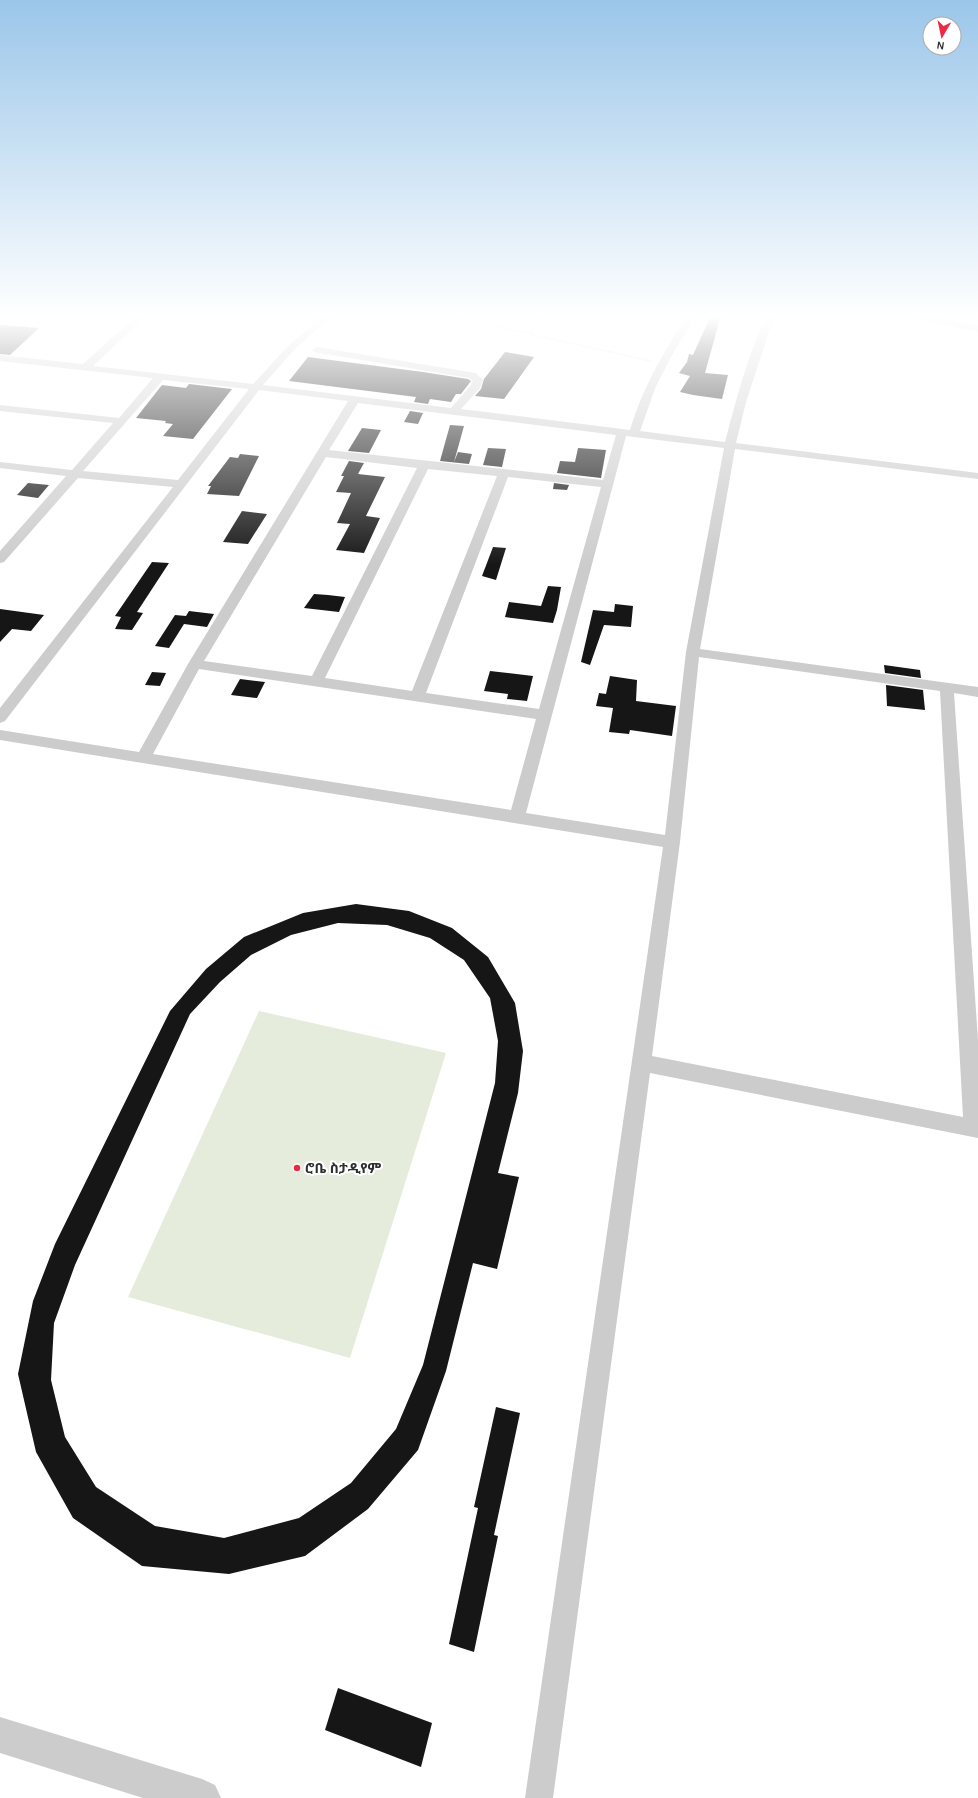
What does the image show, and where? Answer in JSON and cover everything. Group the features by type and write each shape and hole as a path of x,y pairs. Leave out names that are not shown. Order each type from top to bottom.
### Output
{"street":[{"path":"0,559 141,399"},
{"path":"0,718 247,399"},
{"path":"143,758 195,664 323,453 354,399 730,444 978,476"},
{"path":"454,411 465,399"},
{"path":"516,817 607,484 628,432 645,399"},
{"path":"539,1798 672,842 693,652 730,444 742,399"},
{"path":"0,408 121,421"},
{"path":"323,453 504,474 607,484"},
{"path":"0,465 74,474 181,484"},
{"path":"316,682 424,465"},
{"path":"417,697 504,474"},
{"path":"693,652 978,692"},
{"path":"195,664 544,715"},
{"path":"642,1063 976,1128 947,688"},
{"path":"0,735 672,842"},
{"path":"0,1735 202,1798"}],"green space":[{"path":"259,1011 446,1053 350,1358 128,1297"}],"building":[{"path":"151,399 224,399 193,439 163,436 173,424 165,423 166,421 136,418"},
{"path":"415,399 453,399 451,402 430,399 428,404 414,402"},
{"path":"410,411 423,413 418,424 404,422"},
{"path":"450,425 464,426 454,462 458,452 472,454 469,464 440,461"},
{"path":"362,428 381,430 369,453 348,451"},
{"path":"488,448 506,449 502,467 483,465"},
{"path":"578,448 606,450 601,478 557,473 560,461 575,462"},
{"path":"240,454 259,456 239,496 207,494 211,486 208,486 230,457 238,458"},
{"path":"349,461 364,463 358,474 385,477 366,516 380,518 364,553 336,550 350,524 337,523 351,493 336,492 344,476 341,476"},
{"path":"28,483 49,485 38,498 17,495"},
{"path":"554,483 569,485 567,490 553,489"},
{"path":"242,511 267,514 248,544 223,542"},
{"path":"493,547 506,548 496,580 482,576"},
{"path":"152,562 169,563 137,612 143,613 132,630 115,629 121,617 115,616"},
{"path":"548,586 561,587 553,623 505,617 509,602 541,606"},
{"path":"314,594 345,597 339,612 304,608"},
{"path":"615,604 633,606 631,627 604,625 590,665 581,662 593,610 614,612"},
{"path":"0,609 44,615 31,631 12,629 0,642"},
{"path":"189,611 214,614 207,627 184,624 169,648 155,646 175,615 186,616"},
{"path":"884,665 920,670 921,678 885,673"},
{"path":"490,671 533,676 527,701 507,699 508,694 484,691"},
{"path":"152,672 166,673 160,686 145,685"},
{"path":"610,676 637,680 636,701 676,706 672,736 630,730 629,734 609,732 613,708 596,706 599,693 606,694"},
{"path":"240,679 265,682 257,698 231,695"},
{"path":"886,685 923,690 925,710 887,706"},
{"path":"356,904 409,911 452,928 488,957 515,1003 523,1051 518,1093 498,1173 519,1177 497,1269 473,1263 446,1371 418,1450 368,1509 305,1556 229,1574 142,1566 73,1518 36,1452 18,1374 33,1301 55,1244 170,1011 206,969 244,937 303,913","holes":["338,923 387,925 430,938 464,960 490,998 498,1041 495,1083 423,1365 396,1429 351,1483 299,1518 224,1538 155,1526 96,1487 65,1437 51,1380 54,1323 75,1265 190,1014 220,982 251,955 291,935"]},
{"path":"496,1407 520,1413 494,1535 498,1536 474,1652 449,1644 478,1508 474,1507"},
{"path":"338,1688 432,1723 421,1767 325,1730"}],"place":[{"name":"ሮቤ ስታዲየም","path":"297,1168"}]}
